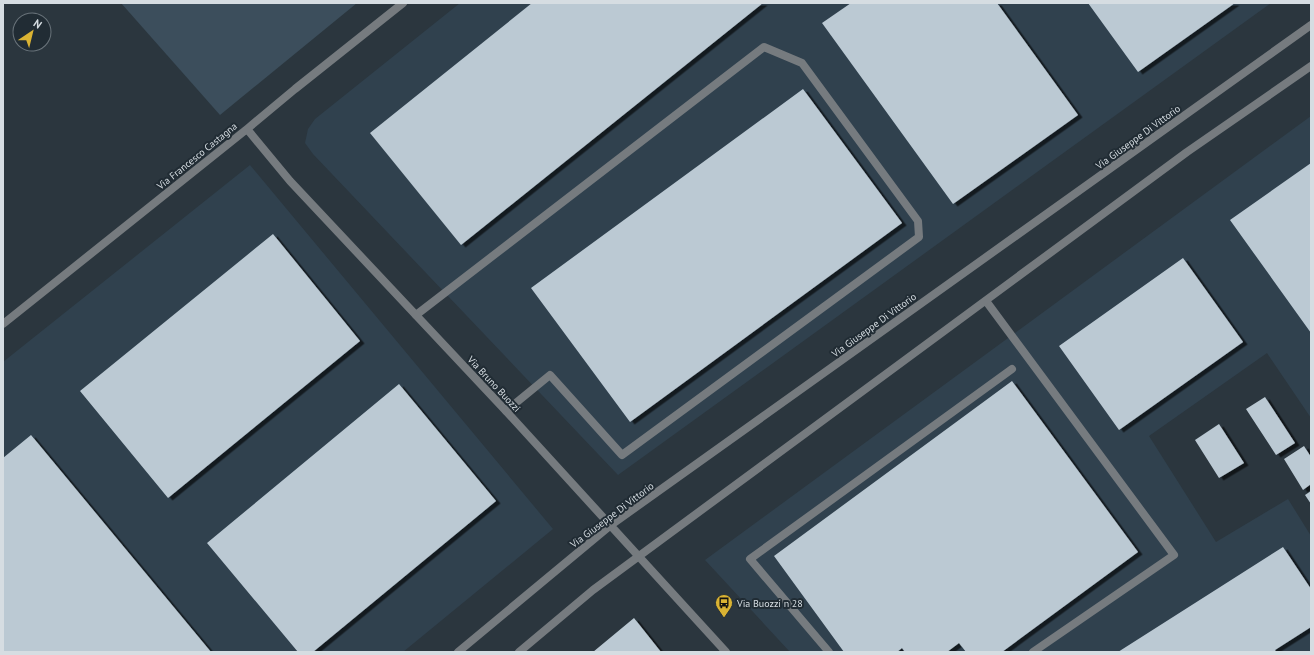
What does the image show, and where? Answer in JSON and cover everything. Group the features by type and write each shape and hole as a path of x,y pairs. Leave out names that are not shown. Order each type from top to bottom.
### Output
{"street":[{"name":"Via Francesco Castagna","path":"3,324 403,3"},
{"name":"Via Giuseppe Di Vittorio","path":"458,652 611,526 1311,25"},
{"path":"416,315 764,47 802,63 918,221 919,237 622,455 550,375 506,412"},
{"path":"519,652 593,590 1188,152 1311,66"},
{"name":"Via Bruno Buozzi","path":"247,129 290,181 506,412 726,652"},
{"path":"986,301 1174,555 1033,652"},
{"path":"829,652 750,559 1012,369"}],"shaded area":[{"path":"121,3 357,3 220,115"},
{"path":"460,3 1271,3 618,475 313,154 305,143 308,129 315,119"},
{"path":"1311,116 1311,418 1267,353 1149,436 1216,542 1288,499 1311,536 1311,652 790,652 705,560"},
{"path":"250,165 553,529 403,652 3,652 3,362"}],"building":[{"path":"532,3 763,3 461,245 370,133"},
{"path":"851,3 997,3 1078,115 953,204 822,23"},
{"path":"1088,3 1235,3 1138,72"},
{"path":"803,89 902,223 630,422 531,288"},
{"path":"1311,163 1311,333 1230,220"},
{"path":"273,234 360,341 168,498 80,391"},
{"path":"1183,258 1243,342 1119,430 1059,346"},
{"path":"1012,381 1138,552 1002,652 966,652 959,643 947,652 905,652 902,648 897,652 844,652 774,556"},
{"path":"399,384 496,501 313,652 298,652 207,543"},
{"path":"1265,397 1295,443 1276,455 1246,409"},
{"path":"1219,424 1244,463 1219,478 1195,440"},
{"path":"31,435 211,652 3,652 3,458"},
{"path":"1304,446 1311,457 1311,484 1303,490 1284,459"},
{"path":"1311,491 1311,504 1305,495"},
{"path":"1283,547 1311,589 1311,627 1275,650 1276,652 1118,652"},
{"path":"634,618 661,652 593,652"}],"place":[{"name":"Via Buozzi n 28","path":"724,618"}]}
